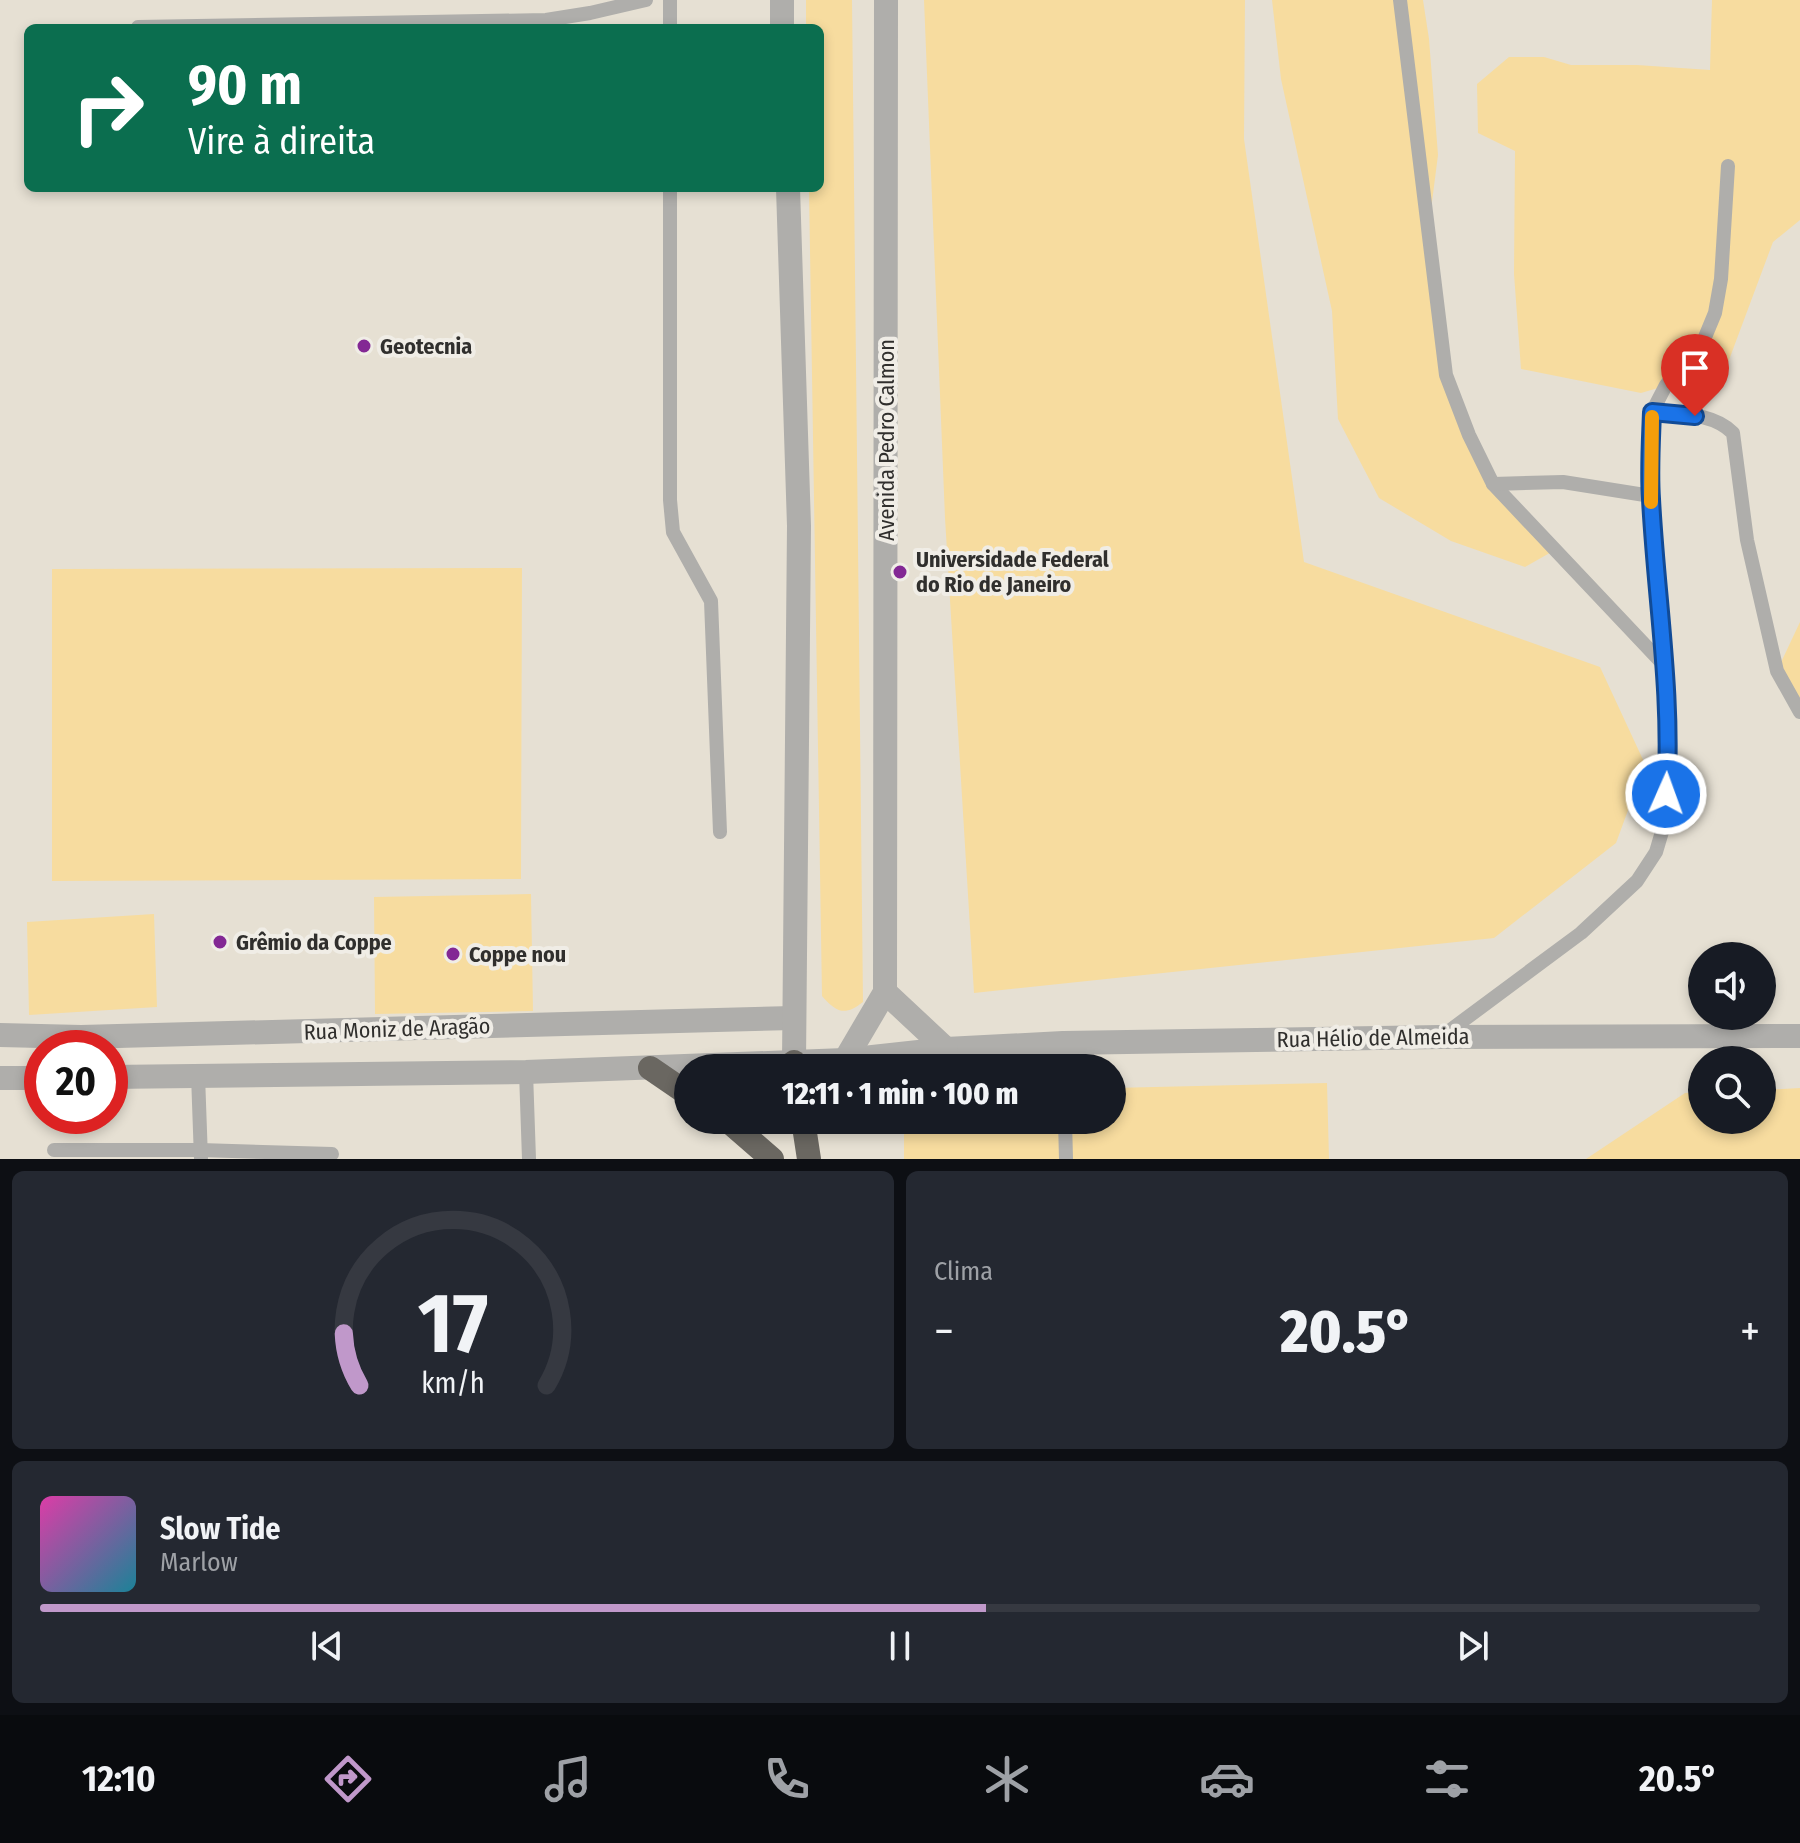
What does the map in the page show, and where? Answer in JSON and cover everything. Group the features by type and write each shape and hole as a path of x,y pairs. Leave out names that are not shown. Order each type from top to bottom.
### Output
{"highway":[{"path":"650,1068 674,1084"},
{"path":"743,1134 772,1159"},
{"path":"805,1134 809,1159"}],"street":[{"path":"782,0 782,24"},
{"name":"Avenida Pedro Calmon","path":"885,992 886,0"},
{"path":"788,192 799,526 795,1054"},
{"path":"849,1054 885,992 946,1049"},
{"name":"Rua Moniz de Aragão","path":"0,1035 81,1037 793,1018"},
{"name":"Rua Hélio de Almeida","path":"900,1054 1063,1043 1440,1037 1800,1036"},
{"name":"Rua Moniz de Aragão","path":"128,1077 674,1068"},
{"path":"0,1078 24,1078"}],"lane":[{"path":"313,24 546,20 646,0"},
{"path":"670,0 670,24"},
{"path":"1400,0 1446,375 1469,435 1493,484 1663,664"},
{"path":"1440,1037 1581,933 1637,881 1650,865 1664,825 1669,764 1651,496 1652,412 1666,385 1703,342 1715,313 1721,279 1728,166"},
{"path":"670,192 670,500 673,532 711,601 720,832"},
{"path":"1652,412 1710,418 1723,423 1733,433 1747,540 1777,671 1800,712"},
{"path":"1493,484 1563,482 1651,496"},
{"path":"1063,1043 1063,1054"},
{"path":"526,1072 529,1159"},
{"path":"198,1075 200,1154"},
{"path":"1065,1134 1066,1159"},
{"path":"54,1150 332,1154"}],"shaded area":[{"name":"Universidade Federal do Rio de Janeiro","path":"0,0 1800,0 1800,1159 0,1159"},
{"path":"806,0 852,0 863,1002 846,1011 832,1006 822,996 809,192 824,192 824,24 806,24"},
{"path":"924,0 1245,0 1244,139 1304,562 1600,667 1645,764 1616,843 1494,938 974,993 945,518"},
{"path":"1272,0 1423,0 1438,155 1428,233 1446,375 1493,484 1555,550 1525,567 1451,541 1379,498 1338,419 1332,311 1281,79"},
{"path":"1712,0 1800,0 1800,220 1773,242 1726,368 1641,393 1521,369 1514,274 1515,151 1478,133 1477,84 1509,57 1544,57 1571,65 1710,70"},
{"path":"522,568 521,879 52,881 52,569"},
{"path":"1800,622 1800,712 1777,671"},
{"name":"Coppe nou","path":"531,894 533,1011 375,1014 374,897"},
{"path":"154,914 157,1007 29,1015 27,922"},
{"path":"1327,1083 1329,1159 904,1159 904,1134 1126,1134 1126,1088"},
{"path":"1800,1088 1800,1159 1586,1159 1685,1093 1688,1093 1688,1134 1776,1134 1776,1089"}],"slow traffic":[{"path":"1651,502 1652,417"}],"place":[{"name":"Geotecnia","path":"364,346"},
{"name":"Universidade Federal do Rio de Janeiro","path":"900,572"},
{"name":"Grêmio da Coppe","path":"220,942"},
{"name":"Coppe nou","path":"453,954"}],"route":[{"path":"1666,794 1669,764 1651,496 1652,412 1695,416"}]}
